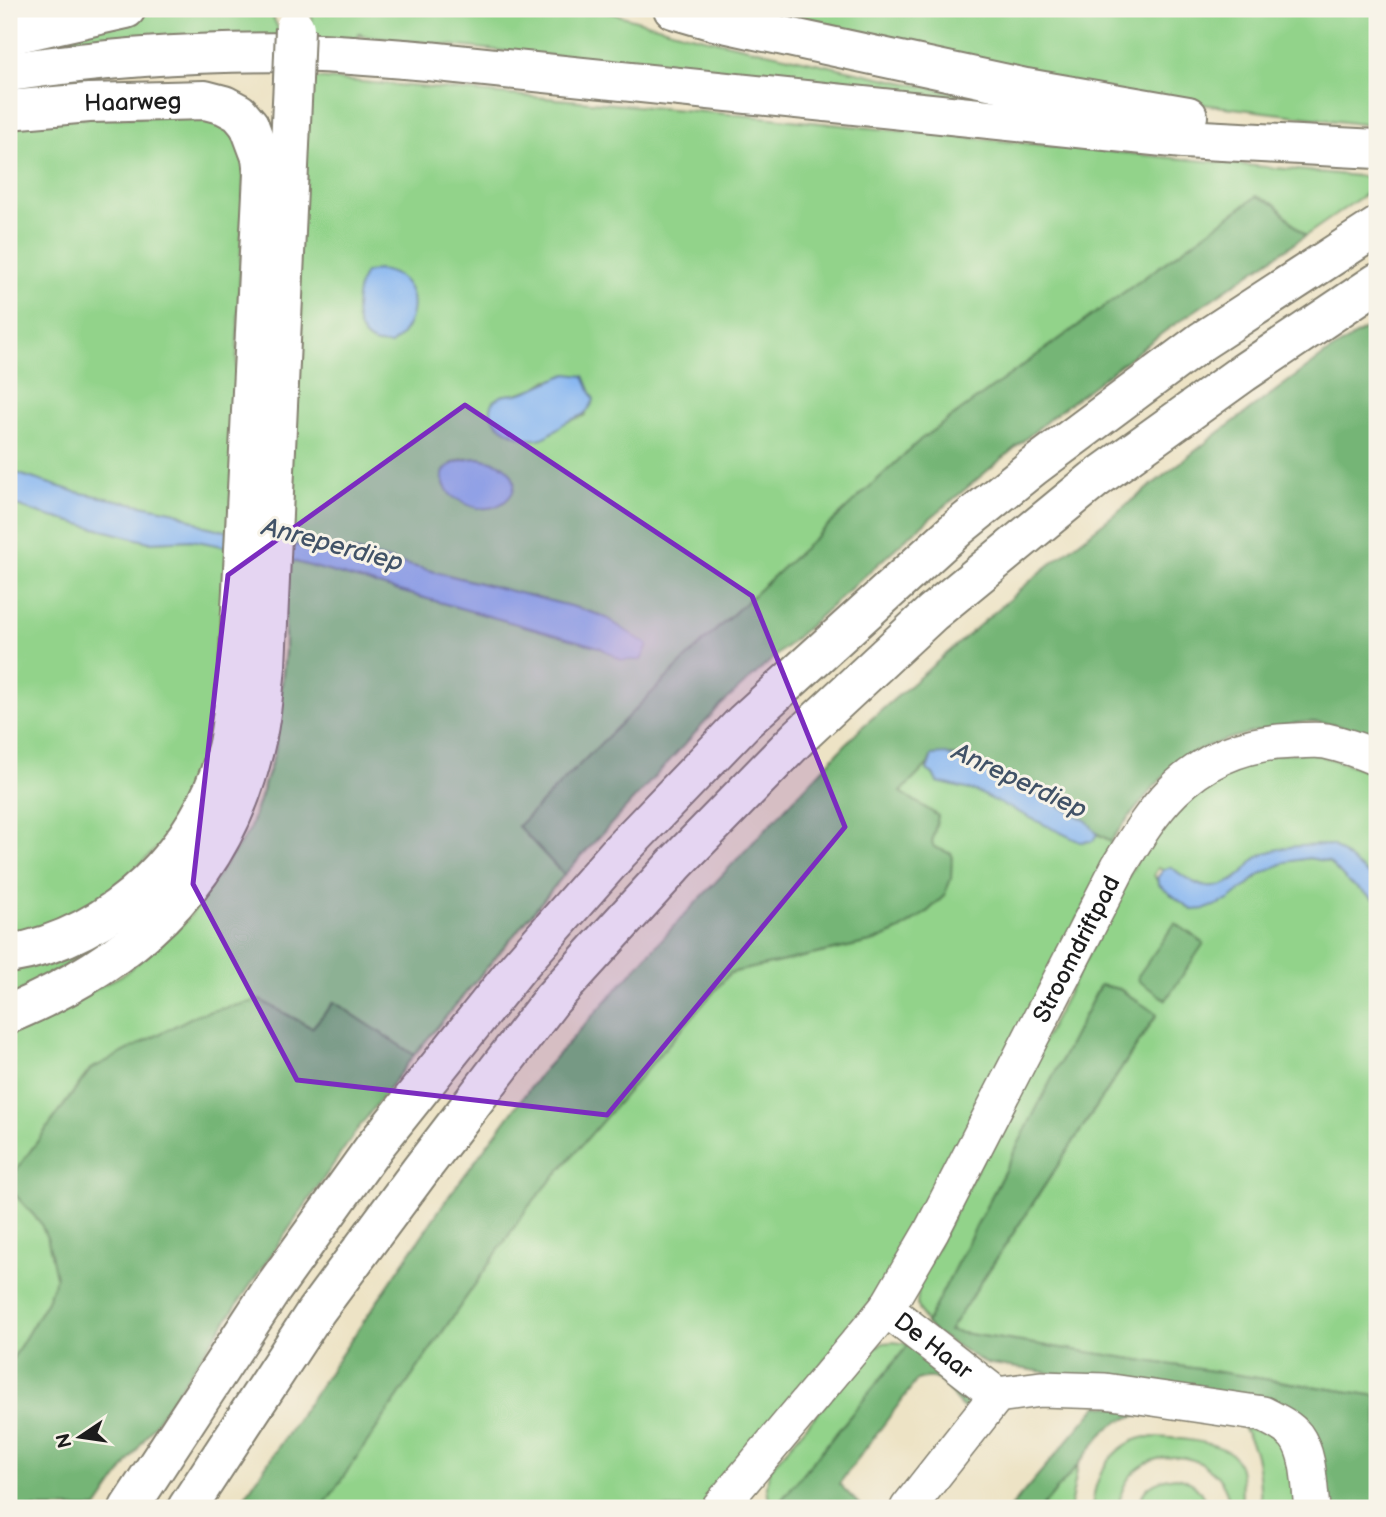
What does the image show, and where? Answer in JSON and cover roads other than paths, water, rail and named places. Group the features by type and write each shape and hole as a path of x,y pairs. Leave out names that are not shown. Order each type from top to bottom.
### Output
{"main road":[{"path":"9,35 126,9"},
{"path":"673,9 714,21 1026,88 1377,146"},
{"path":"9,1014 33,1004 110,961 144,936 174,905 200,872 224,833 252,761 261,713 257,579 260,512 293,80 295,18"},
{"path":"9,72 73,64 195,55 321,53 428,61 1184,139 1377,146"},
{"name":"Haarweg","path":"9,110 102,103 205,100 224,105 239,113 249,125 259,148 263,174 260,512"},
{"path":"129,1508 271,1291 375,1146 518,967 620,851 744,722 939,544 1033,467 1202,341 1377,227"},
{"path":"187,1508 317,1311 420,1171 552,999 676,863 808,729 953,595 1094,480 1243,373 1377,283"},
{"path":"9,954 51,944 122,906 155,875 184,840 211,793 227,748 238,668 257,579"}],"street":[{"name":"Stroomdriftpad","path":"886,1309 930,1232 1119,866 1172,792 1196,771 1219,757 1251,746 1324,740 1377,758"},
{"name":"De Haar","path":"727,1505 886,1309 997,1395 908,1508"},
{"path":"997,1395 1041,1390 1105,1391 1263,1414 1285,1426 1297,1437 1305,1459 1311,1508"}],"water":[{"path":"377,270 392,273 403,280 412,300 408,324 391,345 376,344 366,338 357,321 356,300 361,281 365,273"},
{"path":"567,374 584,376 594,400 582,415 537,439 521,437 496,422 491,407 498,397 524,392"},
{"path":"479,458 502,465 512,476 512,494 496,506 473,507 452,496 443,482 445,470 450,466"},
{"path":"9,471 76,492 176,512 204,526 230,532 228,547 192,540 149,542 9,503"},
{"path":"285,544 353,551 574,607 603,616 648,645 641,660 622,660 599,647 285,559"},
{"path":"946,754 1056,804 1087,821 1097,834 1093,841 1080,842 975,791 937,782 927,770 932,755"},
{"path":"1332,845 1377,882 1377,901 1347,881 1329,862 1309,858 1286,862 1262,873 1229,900 1206,909 1192,910 1160,886 1157,878 1163,870 1171,867 1197,884 1214,887 1232,881 1265,853 1293,847"}],"water label":[{"name":"Anreperdiep","path":"333,544"},
{"name":"Anreperdiep","path":"1020,780"}]}
